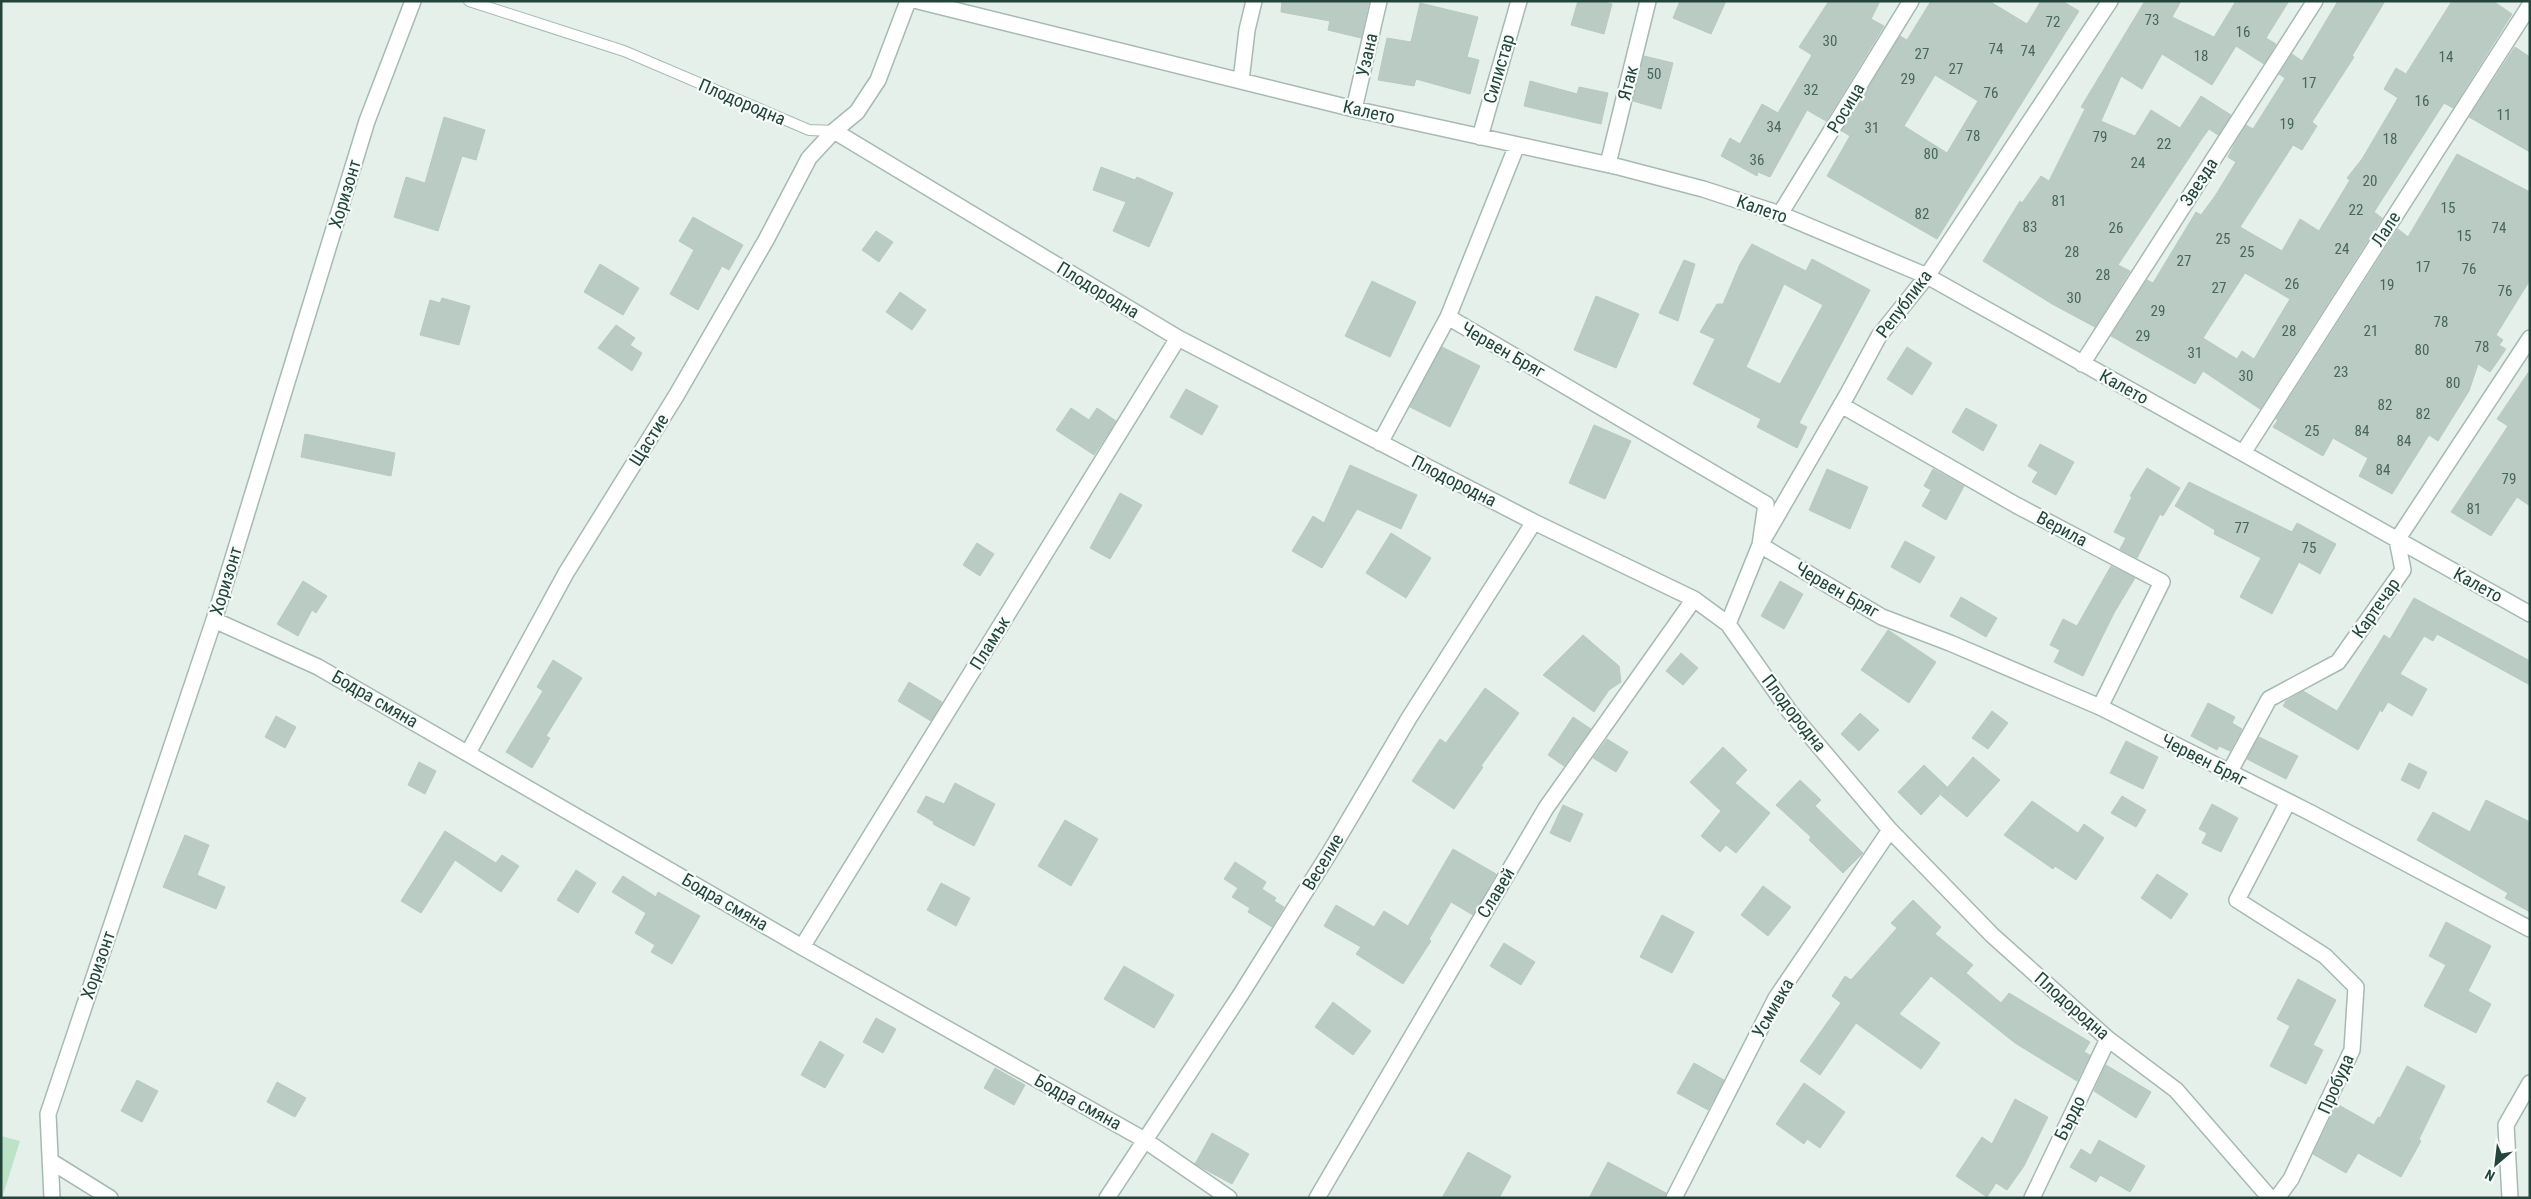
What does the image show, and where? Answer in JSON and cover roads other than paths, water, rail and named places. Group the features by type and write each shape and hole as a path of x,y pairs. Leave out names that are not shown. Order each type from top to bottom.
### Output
{"street":[{"name":"Хоризонт","path":"52,1198 52,1162 48,1114 214,620 368,121 413,1"},
{"name":"Щастие","path":"468,753 566,572 676,396 766,240 809,158 834,131 857,112 878,80 908,1"},
{"name":"Калето","path":"918,1 1354,109 1608,164 1703,189 1780,214 1927,276 2530,614"},
{"path":"1241,81 1247,30 1254,1"},
{"name":"Узана","path":"1354,109 1379,1"},
{"name":"Силистар","path":"1480,137 1519,1"},
{"name":"Ятак","path":"1608,164 1648,1"},
{"name":"Росица","path":"1780,214 1911,1"},
{"name":"Република","path":"1728,624 1760,545 1879,336 1927,276 2110,1"},
{"name":"Звезда","path":"2082,364 2315,1"},
{"name":"Лале","path":"2243,453 2530,5"},
{"name":"Плодородна","path":"834,131 1178,338 1534,522 1694,599 1728,624 1790,712 1890,830 1992,935 2108,1039 2176,1090 2270,1198"},
{"path":"1380,443 1448,317 1517,145"},
{"name":"Червен Бряг","path":"1448,317 1766,504 1760,545 1882,617 1950,643 2100,707 2530,928"},
{"name":"Пламък","path":"802,947 1178,338"},
{"path":"2397,540 2530,338"},
{"name":"Верила","path":"1841,405 2016,505 2162,582 2100,707"},
{"name":"Веселие","path":"1107,1198 1241,994 1330,852 1409,718 1534,522"},
{"name":"Картечар","path":"2229,774 2269,699 2338,662 2344,654 2403,570 2397,540"},
{"name":"Славей","path":"1317,1198 1546,808 1694,599"},
{"name":"Бодра смяна","path":"214,620 318,667 802,947 1144,1139 1229,1198"},
{"name":"Пробуда","path":"2276,1198 2292,1179 2352,1050 2356,987 2325,956 2237,900 2288,802"},
{"name":"Усмивка","path":"1674,1198 1776,998 1890,830"},
{"name":"Бърдо","path":"2032,1198 2108,1039"},
{"path":"2510,1198 2506,1125 2530,1083"},
{"path":"52,1162 110,1198"}],"lane":[{"name":"Плодородна","path":"469,1 624,51 809,130 834,131"}]}
